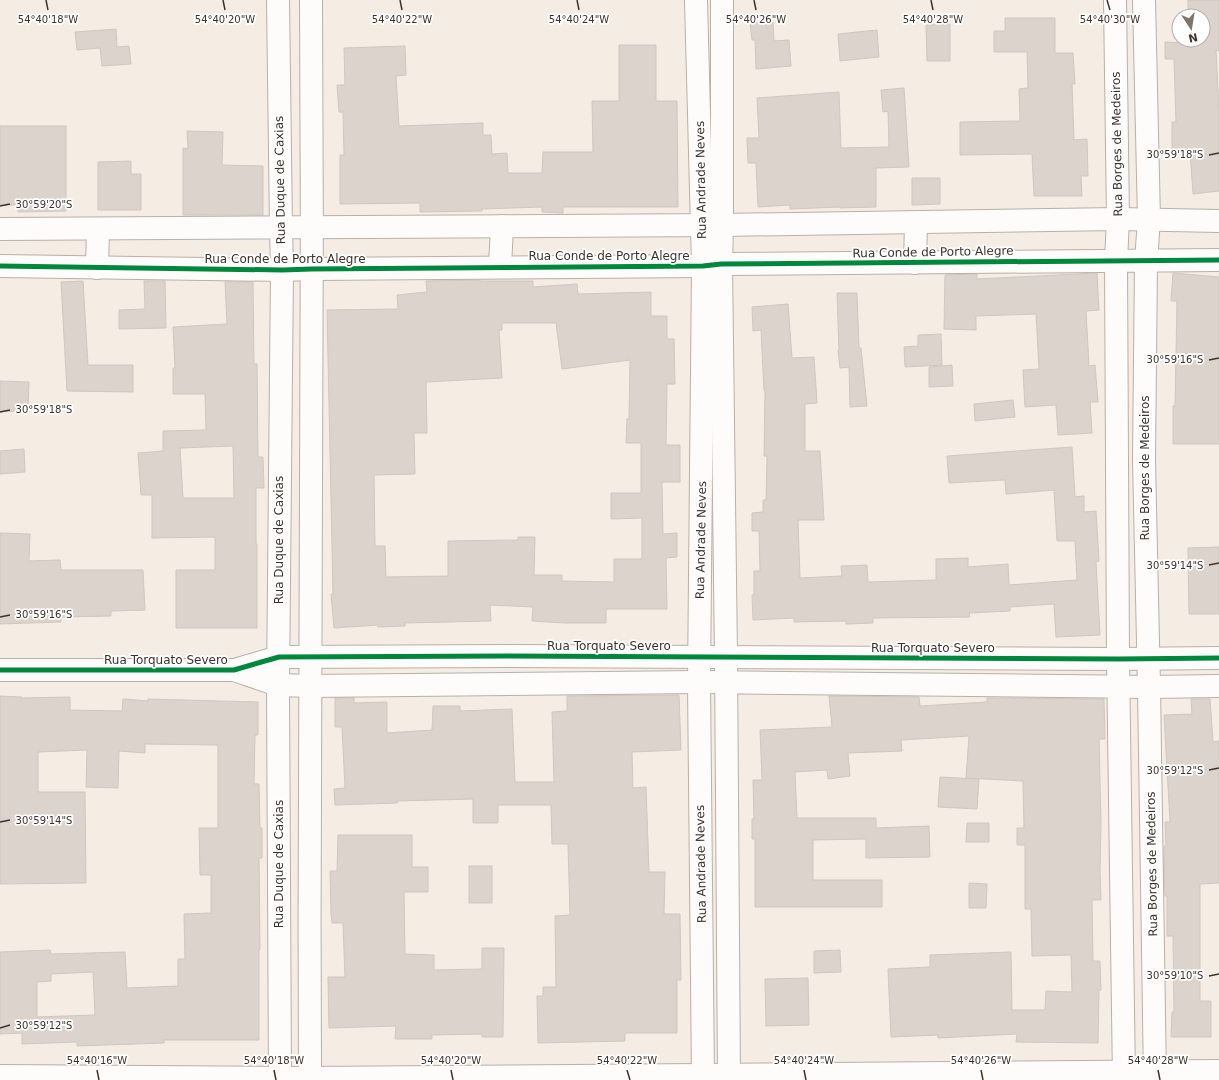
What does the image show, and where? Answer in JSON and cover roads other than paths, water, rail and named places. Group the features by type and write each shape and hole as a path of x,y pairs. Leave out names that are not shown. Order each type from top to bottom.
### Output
{"street":[{"name":"Rua Andrade Neves","path":"696,0 712,225"},
{"name":"Rua Andrade Neves","path":"703,1078 699,682 700,559 702,454 712,265 712,225 722,0"},
{"path":"1115,3 1144,4"},
{"name":"Rua Borges de Medeiros","path":"1115,3 1118,220 1116,260 1118,686 1123,1076"},
{"name":"Rua Borges de Medeiros","path":"1144,4 1149,220 1146,261 1144,460 1149,659 1155,1076"},
{"path":"278,6 311,8 312,269 310,1079"},
{"name":"Rua Duque de Caxias","path":"278,6 282,270 278,685 280,1079"},
{"path":"697,22 722,21"},
{"path":"0,230 712,225 1118,220 1219,221"},
{"path":"915,263 916,222"},
{"path":"500,267 502,226"},
{"path":"97,268 98,229"},
{"name":"Rua Conde de Porto Alegre","path":"0,266 282,270 1219,260"},
{"name":"Rua Andrade Neves","path":"712,265 723,454 729,1078"},
{"path":"702,454 723,454"},
{"path":"280,459 311,459"},
{"path":"1117,460 1144,460"},
{"path":"700,559 725,561"},
{"path":"1118,565 1146,564"},
{"path":"508,656 509,683"},
{"name":"Rua Torquato Severo","path":"0,670 234,670 279,657 508,656 1003,659 1219,658"},
{"path":"1003,659 1004,685"},
{"name":"Rua Torquato Severo","path":"234,670 278,685 310,686 699,682 1149,687 1219,686"},
{"path":"701,877 728,876"},
{"path":"279,880 310,879"},
{"path":"0,1076 280,1079 729,1078 1155,1076 1219,1071"}]}
